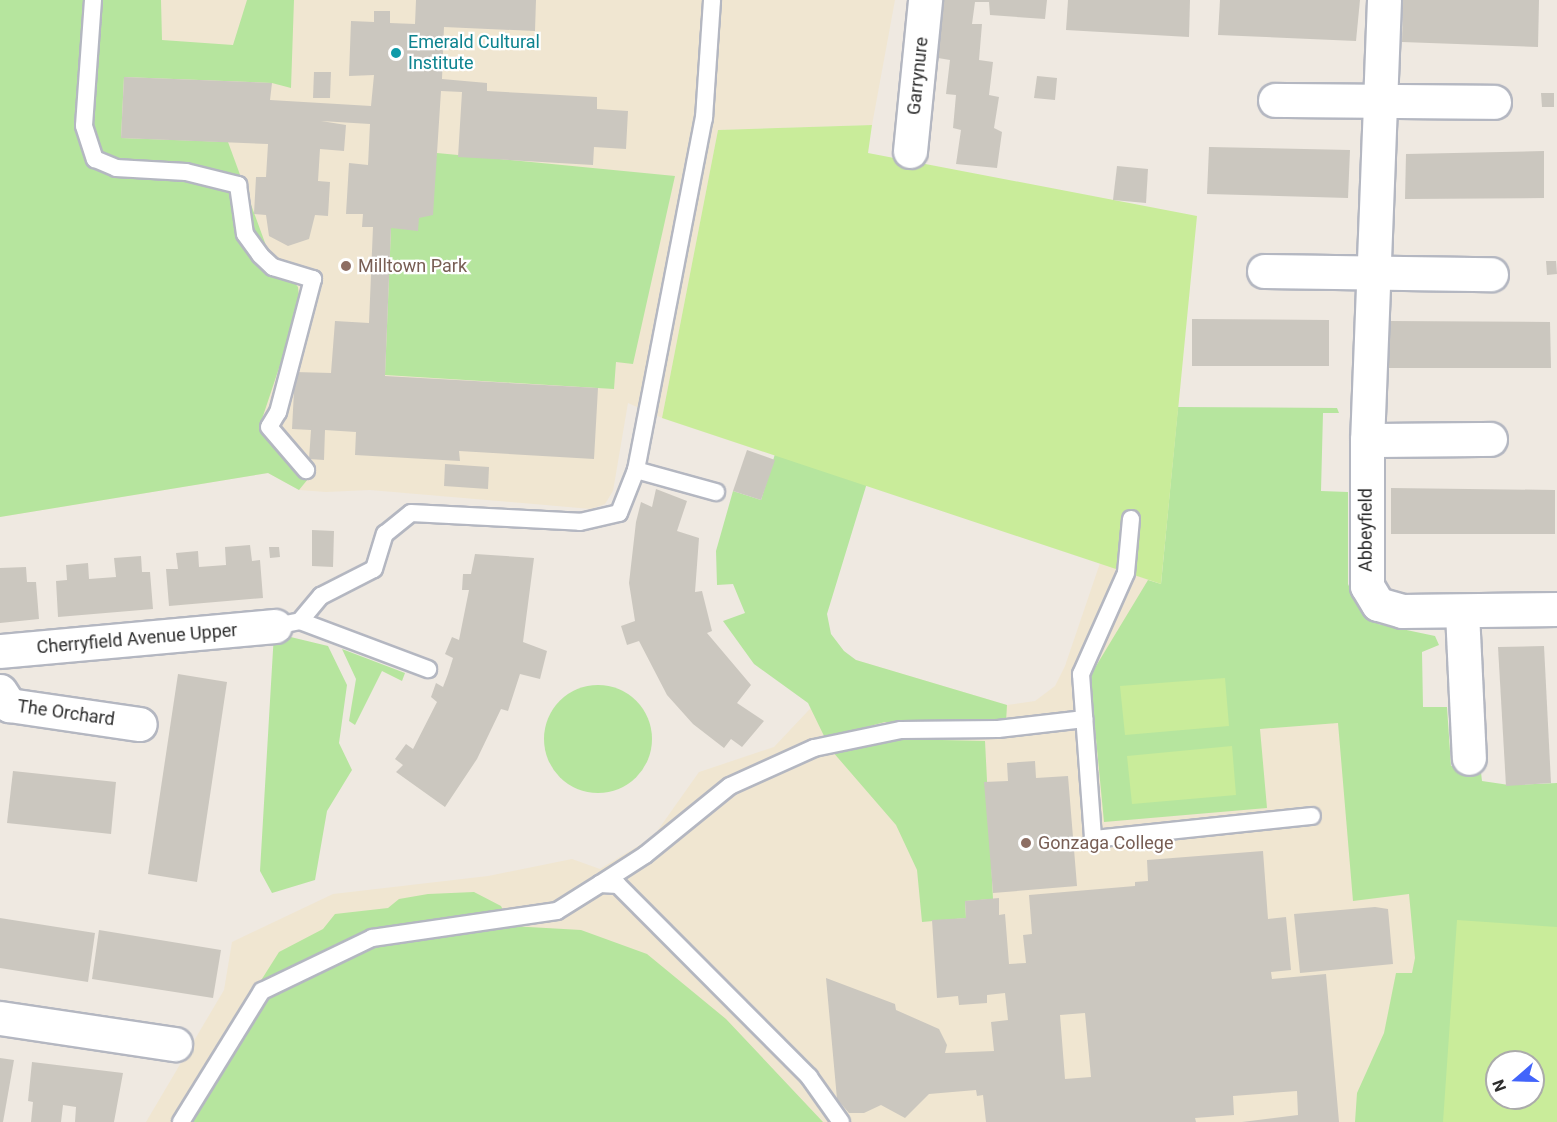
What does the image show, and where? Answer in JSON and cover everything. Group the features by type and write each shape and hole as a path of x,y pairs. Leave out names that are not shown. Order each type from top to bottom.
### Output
{"street":[{"name":"Garrynure","path":"910,151 925,0"},
{"name":"Abbeyfield","path":"1384,0 1367,440 1367,586 1378,604 1402,611 1557,609"},
{"path":"1275,100 1494,102"},
{"path":"1264,271 1491,273"},
{"path":"1367,440 1490,439"},
{"path":"1462,612 1469,758"},
{"name":"Cherryfield Avenue Upper","path":"0,651 287,624"},
{"name":"The Orchard","path":"0,691 9,705 140,724"},
{"path":"0,1018 175,1044"}],"lane":[{"path":"93,0 84,126 95,159 116,168 186,172 238,185 245,234 260,255 273,267 313,279 278,412 269,427 306,470"},
{"path":"287,624 321,596 374,569 385,534 411,513 580,522 602,519 619,513 636,470 709,91 712,0"},
{"path":"636,470 716,492"},
{"path":"1131,519 1126,573 1081,674 1094,839 1312,816"},
{"path":"287,624 428,669"},
{"path":"181,1122 262,991 372,938 557,911 645,855 729,786 814,748 901,730 998,729 1084,719"},
{"path":"600,884 618,885 809,1077 841,1122"}],"shaded area":[{"name":"Milltown Park","path":"0,0 895,0 872,125 718,130 662,418 628,403 613,491 605,504 591,509 370,490 326,492 299,490 268,473 0,517"},
{"name":"Gonzaga College","path":"1100,563 1161,584 1416,713 1410,848 1557,868 1557,1122 146,1122 224,990 232,942 333,894 488,876 572,859 600,869 653,837 699,772 774,747 856,660 1007,705 1035,701 1055,686 1065,666"}],"green space":[{"path":"0,0 161,0 162,40 233,45 247,0 294,0 291,88 272,83 124,77 121,138 228,142 275,270 289,276 298,287 300,305 260,425 308,479 299,490 268,473 0,517"},
{"path":"872,125 868,153 1197,216 1161,584 662,418 718,130"},
{"path":"437,153 675,176 633,364 616,362 614,389 385,375 391,228 419,218"},
{"path":"1178,407 1337,408 1339,413 1323,413 1321,491 1348,492 1348,584 1359,608 1378,624 1435,636 1439,645 1422,652 1423,707 1447,707 1451,766 1480,764 1482,781 1509,785 1557,783 1557,1122 1355,1122 1357,1093 1384,1033 1396,973 1412,973 1415,958 1409,894 1353,901 1338,723 1260,729 1267,808 1104,822 1090,676 1148,580 1161,584"},
{"path":"775,454 867,483 827,614 831,634 844,651 856,660 1007,705 1006,722 885,722 825,738 808,703 754,664 723,621 745,613 733,584 717,585 716,551 733,491 761,500"},
{"path":"274,633 328,646 347,685 339,743 352,770 327,811 315,880 272,893 260,871"},
{"path":"342,649 405,673 402,681 382,671 355,725 349,721 356,679"},
{"path":"1225,678 1229,726 1125,735 1120,686"},
{"path":"598,685 619,689 636,701 648,718 652,739 648,760 636,777 619,789 598,793 577,789 560,777 548,760 544,739 548,718 560,701 577,689"},
{"path":"899,739 985,741 993,899 965,901 966,918 922,922 917,870 896,825 832,751"},
{"path":"1232,746 1236,795 1132,804 1127,756"},
{"path":"474,892 501,906 511,926 581,930 647,954 726,1019 823,1122 189,1122 236,1020 279,952 323,929 335,914 388,908 399,899 428,894"},
{"path":"1457,920 1557,927 1557,1122 1443,1122"}],"building":[{"path":"416,0 536,0 535,31 444,27 442,79 487,83 487,91 597,97 597,109 628,111 626,149 594,147 593,165 458,157 462,92 441,91 433,215 419,218 418,231 391,228 385,376 598,388 594,459 459,451 460,461 355,455 356,432 325,430 324,460 309,459 311,430 292,429 295,372 331,373 335,321 369,323 373,227 362,227 363,214 346,214 349,163 368,165 370,124 321,121 346,125 344,151 320,149 318,181 330,182 328,216 315,215 309,239 288,246 269,236 266,215 254,214 256,177 266,177 268,144 121,138 124,77 272,83 270,100 371,106 374,75 349,76 351,21 374,22 374,11 390,11 390,23 415,24"},
{"path":"944,0 1047,0 1045,19 990,15 989,2 975,2 972,24 982,24 979,60 993,62 989,95 999,97 994,128 1002,132 997,168 956,164 961,130 953,128 956,95 946,94 950,60 938,58"},
{"path":"1068,0 1190,0 1189,37 1066,30"},
{"path":"1220,0 1360,0 1356,41 1218,35"},
{"path":"1403,0 1539,0 1538,47 1402,42"},
{"path":"314,72 331,72 330,98 313,98"},
{"path":"1037,76 1057,78 1055,100 1034,98"},
{"path":"1541,93 1554,93 1554,107 1542,107"},
{"path":"1209,147 1350,150 1348,198 1207,194"},
{"path":"1544,151 1544,198 1405,199 1406,154"},
{"path":"1117,166 1148,169 1146,203 1113,200"},
{"path":"1546,261 1556,261 1557,274 1547,275"},
{"path":"1192,319 1329,320 1329,366 1192,366"},
{"path":"1388,321 1550,322 1551,368 1388,368"},
{"path":"747,450 775,460 761,500 733,491"},
{"path":"445,464 489,467 488,489 444,486"},
{"path":"1391,488 1555,490 1555,534 1391,534"},
{"path":"656,489 687,501 677,531 699,538 695,592 702,591 712,631 707,633 751,685 737,703 764,721 742,747 731,739 724,748 693,724 667,695 639,641 627,645 621,626 635,621 629,583 636,522 641,502 652,507"},
{"path":"312,530 334,531 333,567 312,566"},
{"path":"250,545 252,561 260,560 263,598 169,606 166,569 178,569 176,553 198,551 199,567 226,565 225,547"},
{"path":"269,547 279,547 280,557 270,558"},
{"path":"475,554 534,558 523,642 547,651 540,679 520,674 508,711 501,709 477,759 445,807 396,772 403,765 395,759 406,744 413,749 437,702 431,697 436,683 443,687 453,658 445,654 452,637 459,640 469,590 462,590 463,574 471,574"},
{"path":"141,556 142,572 150,572 153,609 58,617 56,581 67,580 66,565 88,563 89,579 116,577 114,558"},
{"path":"26,567 27,582 36,582 39,619 0,623 0,568"},
{"path":"1544,646 1551,783 1506,786 1498,647"},
{"path":"178,674 227,682 197,882 148,874"},
{"path":"1035,761 1036,778 1068,776 1077,886 993,893 984,782 1008,781 1007,763"},
{"path":"13,771 116,782 111,834 7,823"},
{"path":"1263,851 1268,919 1286,917 1291,970 1271,972 1272,979 1326,974 1339,1122 1242,1122 1298,1115 1297,1091 1233,1096 1234,1115 1195,1118 1196,1122 986,1122 983,1095 977,1096 976,1090 929,1094 905,1118 881,1105 864,1113 849,1113 837,1099 826,978 895,1004 896,1010 939,1029 947,1045 945,1053 994,1051 991,1022 1008,1020 1005,993 987,995 987,1003 959,1005 958,996 937,998 932,920 966,918 965,901 999,898 999,915 1005,914 1009,964 1026,963 1023,935 1032,934 1029,895 1135,886 1135,882 1148,881 1147,860","holes":["1085,1013 1091,1077 1065,1079 1060,1015"]},
{"path":"1375,907 1388,909 1393,964 1300,973 1294,914"},
{"path":"0,918 95,933 88,982 0,968"},
{"path":"99,930 221,950 213,998 92,979"},
{"path":"0,1058 14,1060 3,1122 0,1122"},
{"path":"32,1062 123,1073 114,1122 75,1122 76,1107 63,1105 61,1122 31,1122 33,1102 28,1101"}],"place":[{"name":"Emerald Cultural Institute","path":"396,53"},
{"name":"Milltown Park","path":"346,266"},
{"name":"Gonzaga College","path":"1026,843"}]}
